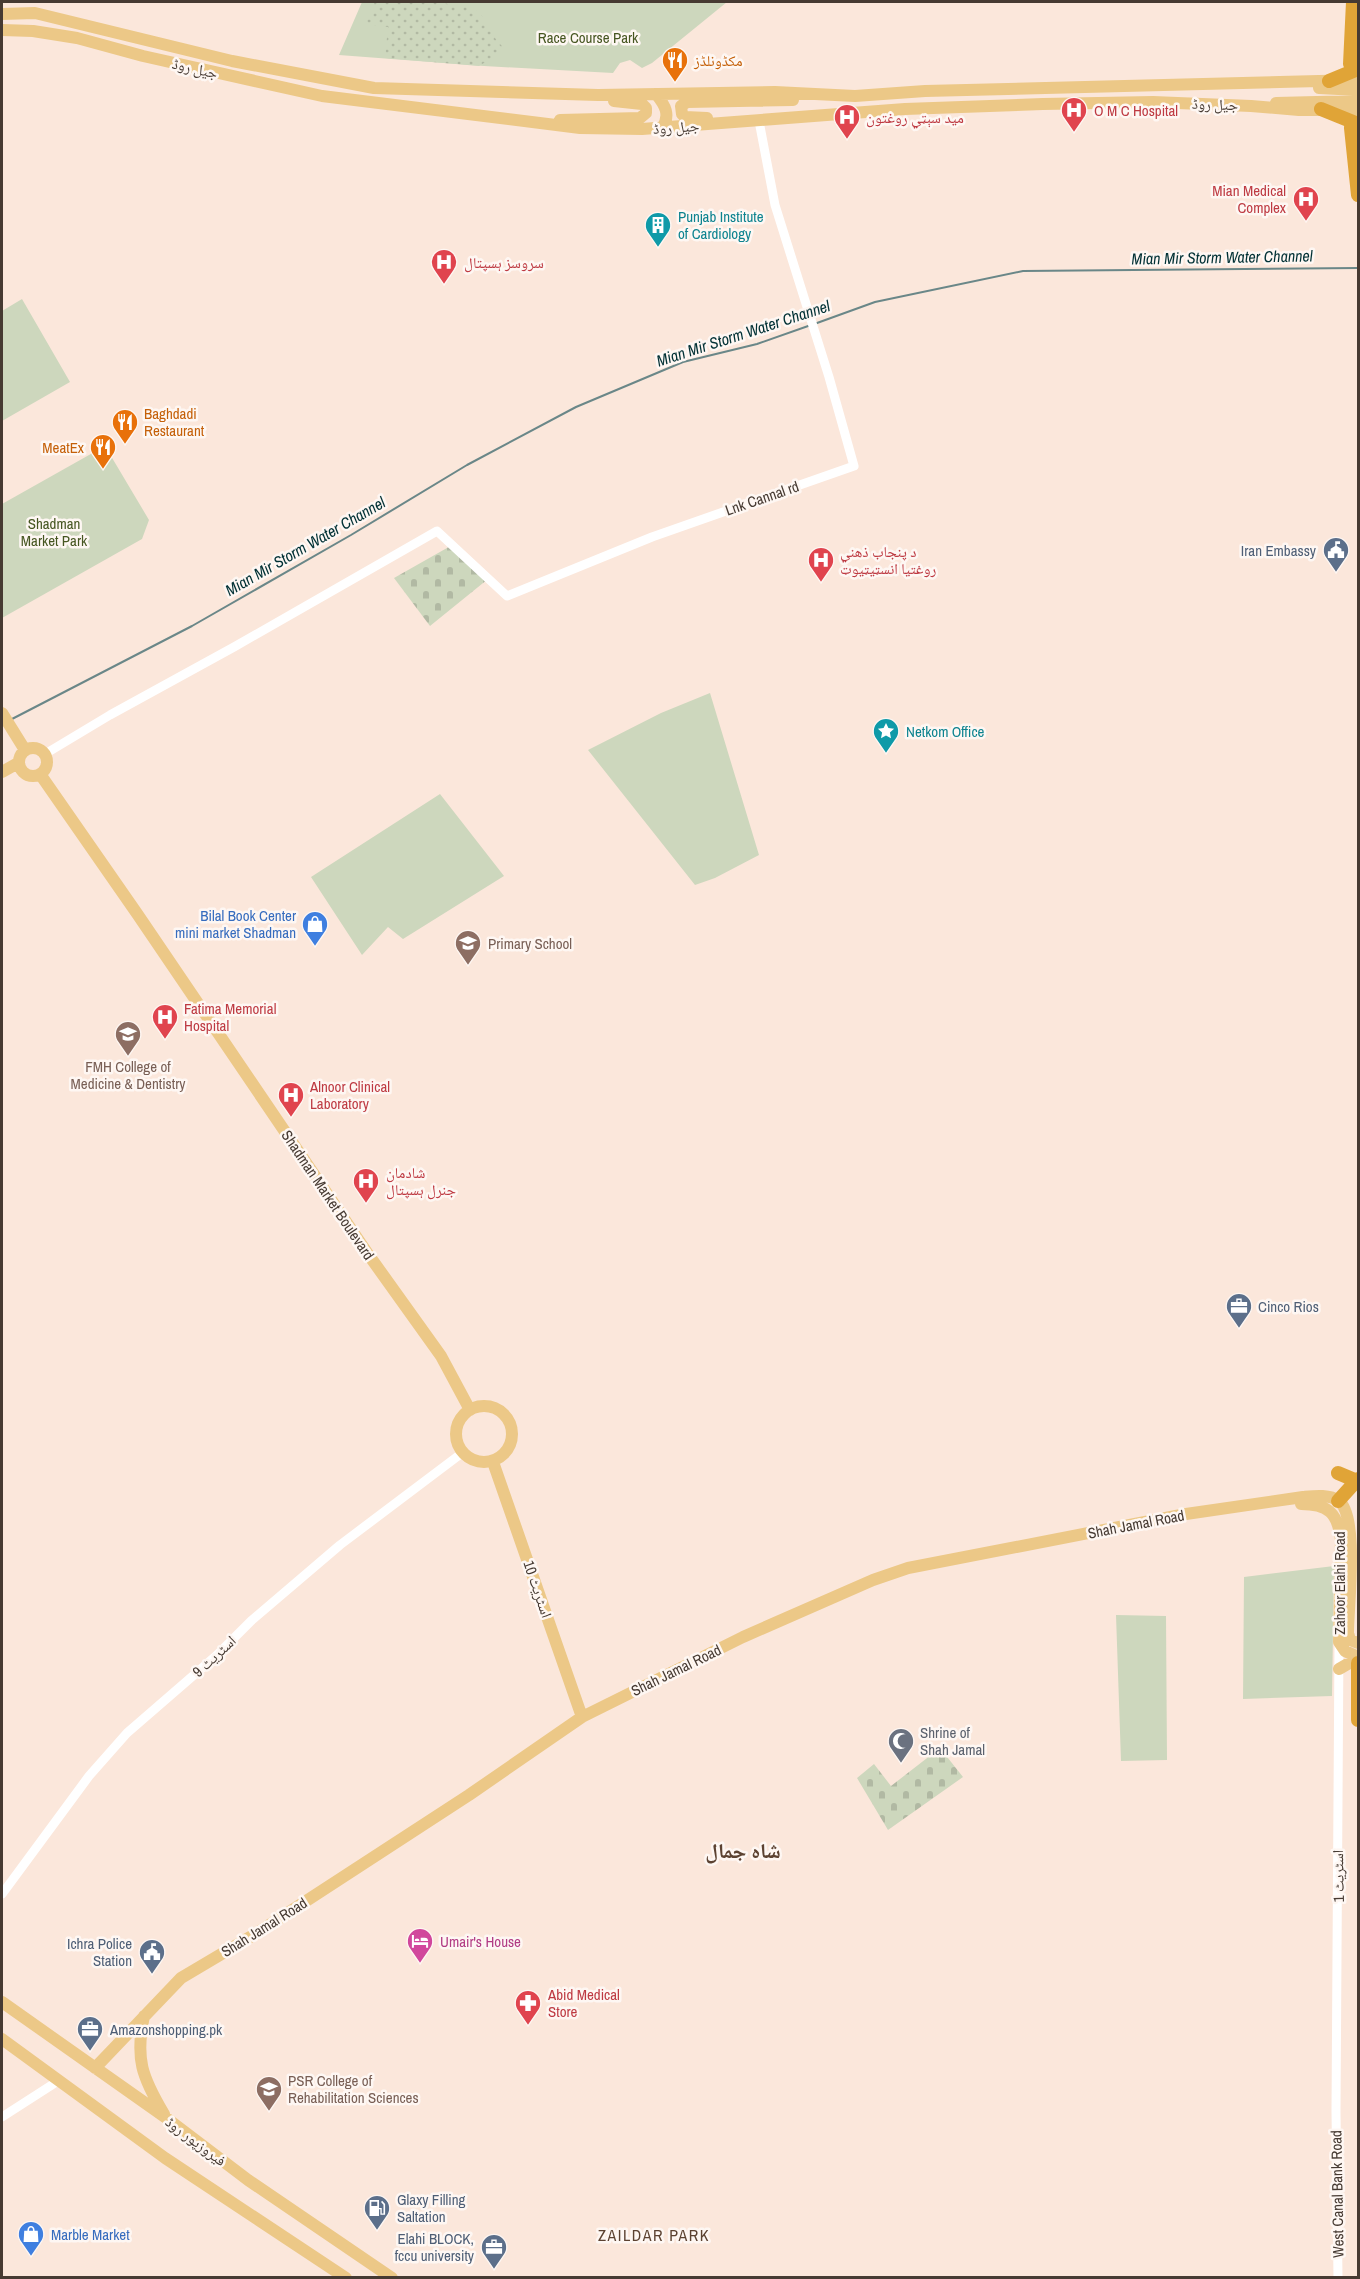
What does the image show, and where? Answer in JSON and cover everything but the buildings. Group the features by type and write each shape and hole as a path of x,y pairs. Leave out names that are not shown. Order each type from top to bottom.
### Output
{"highway":[{"path":"1329,81 1354,67 1353,2"},
{"path":"1321,110 1355,126 1359,195"},
{"path":"1338,1473 1358,1480 1338,1501"},
{"path":"1359,1664 1359,1720"}],"main road":[{"name":"جیل روڈ","path":"2,14 36,13 232,61 374,88 541,94 775,92 855,96 925,91 1359,80"},
{"name":"جیل روڈ","path":"2,30 33,31 77,38 322,96 580,128 662,128 961,106 1153,102 1299,110 1359,110"},
{"path":"1286,81 1302,87 1359,90"},
{"path":"525,120 640,118 645,115 646,110 645,106 639,104 541,94"},
{"path":"656,94 666,109 665,124 662,128"},
{"path":"759,121 685,117 680,111 681,106 687,102 855,96"},
{"path":"1251,106 1294,101 1359,101"},
{"path":"2,713 25,750"},
{"path":"34,747 45,754 47,763 40,774 26,775 19,767 21,753 25,750 34,747"},
{"path":"2,772 18,762"},
{"name":"Shadman Market Boulevard","path":"40,774 441,1356 470,1410"},
{"path":"477,1407 493,1407 507,1417 511,1425 512,1443 508,1451 493,1461 476,1462 462,1453 457,1444 456,1434 462,1416 477,1407"},
{"name":"اسٹریٹ 10","path":"493,1461 582,1717"},
{"path":"1285,1501 1315,1496 1330,1497 1338,1501 1346,1513 1351,1532 1349,1636 1352,1642 1359,1643"},
{"name":"Shah Jamal Road","path":"95,2068 181,1978 257,1933 469,1795 582,1717 743,1637 873,1580 908,1568 1186,1514 1285,1501"},
{"name":"Zahoor Elahi Road","path":"1285,1501 1322,1506 1333,1514 1338,1524 1341,1540 1339,1642 1345,1651 1359,1657"},
{"path":"1339,1670 1359,1657"},
{"name":"فیروزپور روڈ","path":"2,2002 165,2117 248,2180 392,2277"},
{"path":"144,2016 139,2042 141,2063 165,2117"},
{"name":"فیروزپور روڈ","path":"2,2038 165,2158 346,2277"},
{"name":"فیروزپور روڈ","path":"319,2259 334,2277"}],"street":[{"name":"Lnk Cannal rd","path":"45,754 437,531 507,596 652,537 854,466 776,205 759,121"},
{"name":"اسٹریٹ 9","path":"2,1894 89,1776 126,1733 340,1545 462,1453"},
{"name":"اسٹریٹ 1","path":"1336,2111 1339,1642"},
{"path":"2,2117 58,2081"},
{"name":"West Canal Bank Road","path":"1336,2111 1338,2277"}],"green space":[{"name":"Race Course Park","path":"362,2 727,2 652,63 642,68 630,60 620,63 613,73 339,55"},
{"path":"375,2 442,2 456,7 470,6 485,20 505,50 479,66 385,58 388,27 363,24"},
{"path":"22,299 70,382 2,421 2,311"},
{"name":"Shadman Market Park","path":"105,446 149,520 142,539 2,618 2,504"},
{"path":"454,544 488,579 430,626 394,578"},
{"path":"710,693 759,855 715,878 695,885 588,750 661,713"},
{"path":"440,794 504,876 403,939 388,927 362,955 311,877"},
{"path":"1334,1566 1332,1696 1243,1699 1244,1577"},
{"path":"1116,1615 1166,1616 1167,1760 1121,1761"},
{"path":"940,1748 963,1777 888,1830 857,1778 874,1764 891,1786"}],"waterway":[{"name":"Mian Mir Storm Water Channel","path":"817,323 875,302 1023,271 1358,268"},
{"name":"Mian Mir Storm Water Channel","path":"12,719 192,626 351,535 467,465 576,407 683,362 757,344 811,325"}],"place":[{"name":"مکڈونلڈز","path":"675,83"},
{"name":"O M C Hospital","path":"1074,133"},
{"name":"مید سېټي روغتون","path":"847,140"},
{"name":"Mian Medical Complex","path":"1306,222"},
{"name":"Punjab Institute of Cardiology","path":"658,248"},
{"name":"سروسز ہسپتال","path":"444,285"},
{"name":"Baghdadi Restaurant","path":"125,445"},
{"name":"MeatEx","path":"103,470"},
{"name":"Iran Embassy","path":"1336,573"},
{"name":"د پنجاب ذهني روغتیا انسټیټیوټ","path":"821,583"},
{"name":"Netkom Office","path":"886,754"},
{"name":"Bilal Book Center mini market Shadman","path":"315,947"},
{"name":"Primary School","path":"468,966"},
{"name":"Fatima Memorial Hospital","path":"165,1040"},
{"name":"FMH College of Medicine & Dentistry","path":"128,1057"},
{"name":"Alnoor Clinical Laboratory","path":"291,1118"},
{"name":"شادمان جنرل ہسپتال","path":"366,1204"},
{"name":"Cinco Rios","path":"1239,1329"},
{"name":"Shrine of Shah Jamal","path":"901,1764"},
{"name":"Umair's House","path":"420,1964"},
{"name":"Ichra Police Station","path":"152,1975"},
{"name":"Abid Medical Store","path":"528,2026"},
{"name":"Amazonshopping.pk","path":"90,2052"},
{"name":"PSR College of Rehabilitation Sciences","path":"269,2112"},
{"name":"Glaxy Filling Saltation","path":"377,2231"},
{"name":"Marble Market","path":"31,2257"},
{"name":"Elahi BLOCK, fccu university","path":"494,2270"}],"district":[{"name":"شاہ جمال","path":"743,1850"},
{"name":"ZAILDAR PARK","path":"654,2235"}]}
